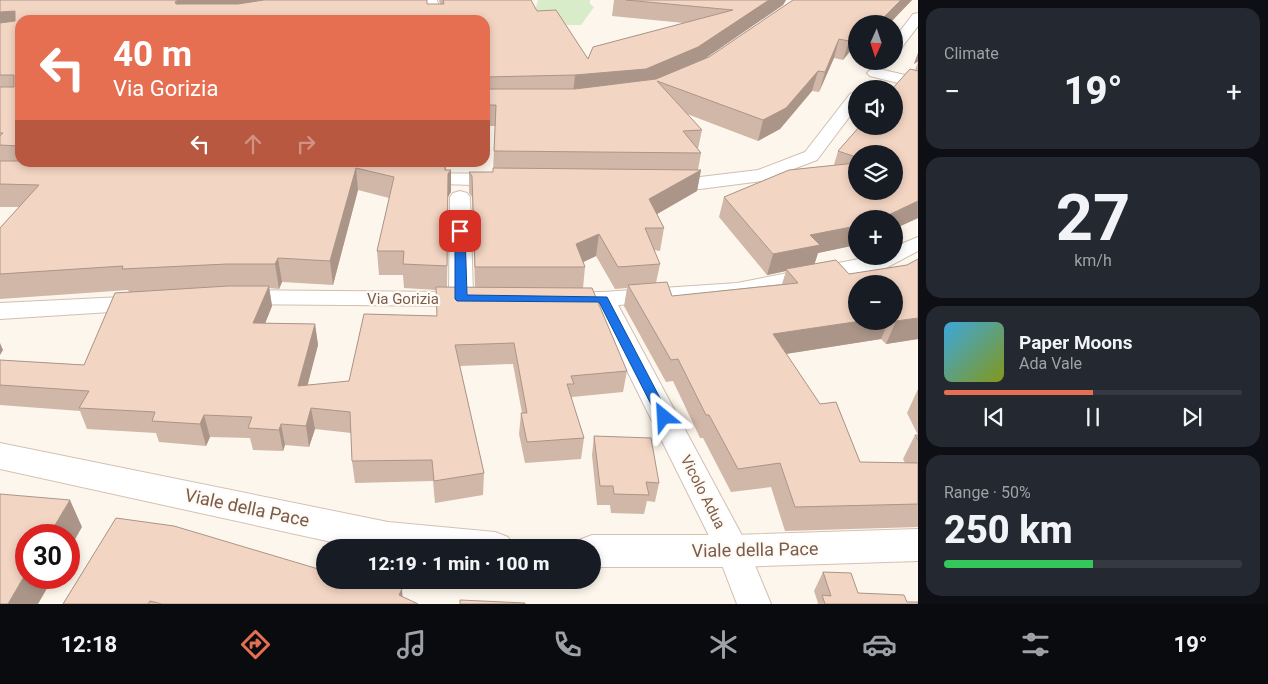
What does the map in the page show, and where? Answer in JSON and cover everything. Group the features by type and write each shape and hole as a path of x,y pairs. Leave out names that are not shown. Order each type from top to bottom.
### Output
{"street":[{"path":"431,0 435,15"},
{"path":"903,36 918,17"},
{"path":"886,70 918,83"},
{"path":"650,182 700,182 762,175 811,156 848,107"},
{"path":"403,179 521,181"},
{"path":"461,180 461,299"},
{"path":"903,251 918,243"},
{"path":"546,299 603,299 737,290 871,265"},
{"name":"Via Gorizia","path":"213,298 489,299"},
{"name":"Vicolo Adua","path":"603,299 733,551 754,604"},
{"path":"0,311 164,301"},
{"name":"Viale della Pace","path":"0,456 399,539"},
{"name":"Viale della Pace","path":"601,551 733,551 918,545"}],"green space":[{"path":"538,0 590,0 590,4 594,7 581,25 539,25 534,14"}],"building":[{"path":"0,0 178,0 175,2 176,4 238,4 264,0 427,0 427,4 444,4 443,0 531,0 537,11 556,10 588,59 593,47 733,10 626,0 769,0 698,47 646,69 575,75 490,77 490,15 15,15 15,11 0,12"},
{"path":"793,0 901,0 886,15 848,15 848,41 839,39 825,72 818,71 786,108 763,120 657,81 702,130 683,131 701,153 494,151 496,105 490,105 490,89 575,89 656,79 709,57"},
{"path":"15,21 15,146 0,145 0,136 3,133 0,133 0,87 14,87 14,75 0,75 0,23"},
{"path":"910,69 918,71 918,201 899,210 848,210 848,228 810,235 820,245 773,254 724,197 789,170 848,164 848,200 903,200 903,145 848,145 848,154 838,151 852,135 903,135 903,80 900,80"},
{"path":"0,161 15,161 15,167 445,167 445,170 451,170 448,174 447,266 403,264 404,251 377,251 394,177 356,168 330,261 278,258 275,264 227,264 122,269 123,266 0,274 0,228 39,185 0,184"},
{"path":"493,168 701,170 649,199 664,228 645,228 660,264 618,267 599,234 576,244 585,267 475,267 472,176 469,172 493,172"},
{"path":"918,259 918,318 903,320 903,275 848,275 848,323 773,334 820,404 836,402 860,462 918,463 918,504 795,507 780,463 738,469 709,415 706,415 678,359 671,360 628,285 667,282 672,296 798,283 786,269 836,260 849,274 907,265"},
{"path":"228,286 269,286 253,323 315,324 298,386 349,381 364,314 437,316 436,287 592,288 627,371 571,376 574,384 567,384 584,438 527,442 521,413 527,413 514,343 455,345 484,473 434,481 432,460 352,461 350,412 311,408 306,426 281,424 279,430 248,428 252,417 204,415 200,424 152,421 155,412 79,408 89,391 0,385 0,360 84,365 115,293"},
{"path":"594,436 651,438 659,483 646,482 649,495 614,494 613,486 600,486"},
{"path":"0,494 70,500 56,524 15,524 15,589 17,589 8,604 0,604"},
{"path":"116,518 174,526 316,568 316,589 402,589 399,595 418,604 162,604 150,601 148,604 63,604 72,589 80,589 80,576"},
{"path":"823,572 851,573 858,593 904,595 907,602 918,602 918,604 825,604 822,595 831,596"},
{"path":"460,600 525,603 525,604 460,604"}],"route":[{"path":"460,231 461,299 603,299 664,417"}]}
